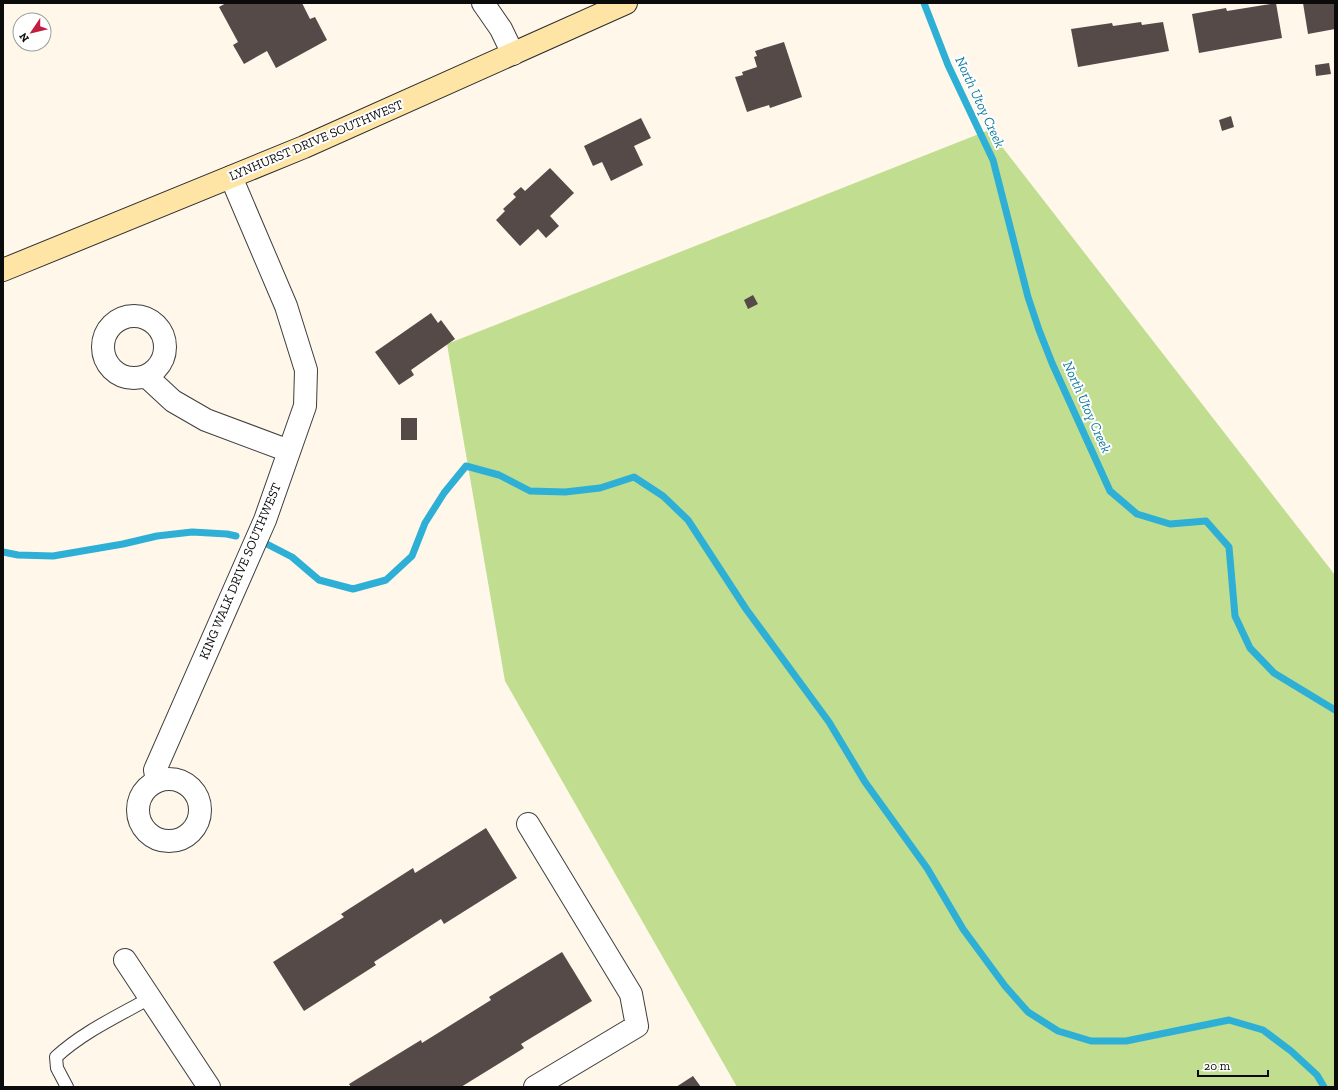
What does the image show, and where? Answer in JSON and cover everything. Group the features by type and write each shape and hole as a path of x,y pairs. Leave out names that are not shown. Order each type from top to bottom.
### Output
{"street":[{"path":"483,3 500,29 512,54"},
{"name":"LYNHURST DRIVE SOUTHWEST","path":"3,270 304,147 626,3"},
{"name":"KING WALK DRIVE SOUTHWEST","path":"157,781 154,770 265,520 305,406 306,370 286,306 232,177"},
{"path":"146,376 174,401 206,420 289,451"},
{"path":"528,824 632,994 637,1026 535,1087"},
{"path":"125,960 209,1087"}],"lane":[{"path":"67,1087 57,1068 56,1057 66,1048 96,1029 150,998"}],"green space":[{"path":"989,130 1335,575 1335,1087 737,1087 505,681 447,344"}],"building":[{"path":"226,3 302,3 310,19 315,17 327,40 276,68 267,51 244,64 233,45 238,42 219,7"},
{"path":"1276,3 1282,38 1199,53 1192,14 1226,8 1227,11"},
{"path":"1303,3 1335,3 1335,29 1308,34"},
{"path":"1141,22 1142,25 1163,22 1169,51 1078,67 1071,29 1112,23 1113,26"},
{"path":"784,42 802,97 770,108 769,105 747,112 735,77 743,75 742,72 757,67 754,57 757,56 755,51"},
{"path":"1329,63 1331,74 1316,76 1315,65"},
{"path":"1231,116 1234,127 1222,131 1219,120"},
{"path":"641,118 651,138 634,146 643,165 611,181 602,162 593,166 584,146"},
{"path":"550,168 574,193 550,216 559,226 546,238 538,229 520,246 496,220 505,211 503,209 516,197 513,194 521,187 525,191"},
{"path":"753,295 758,304 748,309 744,300"},
{"path":"431,313 438,323 441,320 455,339 411,370 414,375 399,385 375,352"},
{"path":"401,418 417,418 417,440 401,440"},
{"path":"486,828 517,878 444,924 441,919 374,962 376,965 304,1011 273,962 344,917 341,914 413,868 415,873"},
{"path":"562,952 592,1001 521,1044 524,1048 461,1087 351,1087 349,1084 421,1040 422,1043 491,1000 489,997"},
{"path":"693,1076 701,1087 676,1087"}],"waterway":[{"name":"North Utoy Creek","path":"924,3 948,65 993,160 1028,297 1039,330 1052,363 1110,491 1137,514 1170,524 1206,521 1229,547 1235,616 1250,648 1274,673 1335,710"},
{"path":"261,541 292,557 319,580 353,589 386,580 412,556 425,523 444,493 466,466 499,475 530,491 565,492 600,488 634,477 663,496 688,520 746,609 829,722 865,782 927,868 963,929 1005,986 1028,1012 1058,1031 1091,1041 1126,1041 1229,1020 1263,1030 1291,1051 1317,1075 1324,1087"},
{"path":"3,552 18,555 53,556 123,544 157,536 192,532 236,536"}]}
